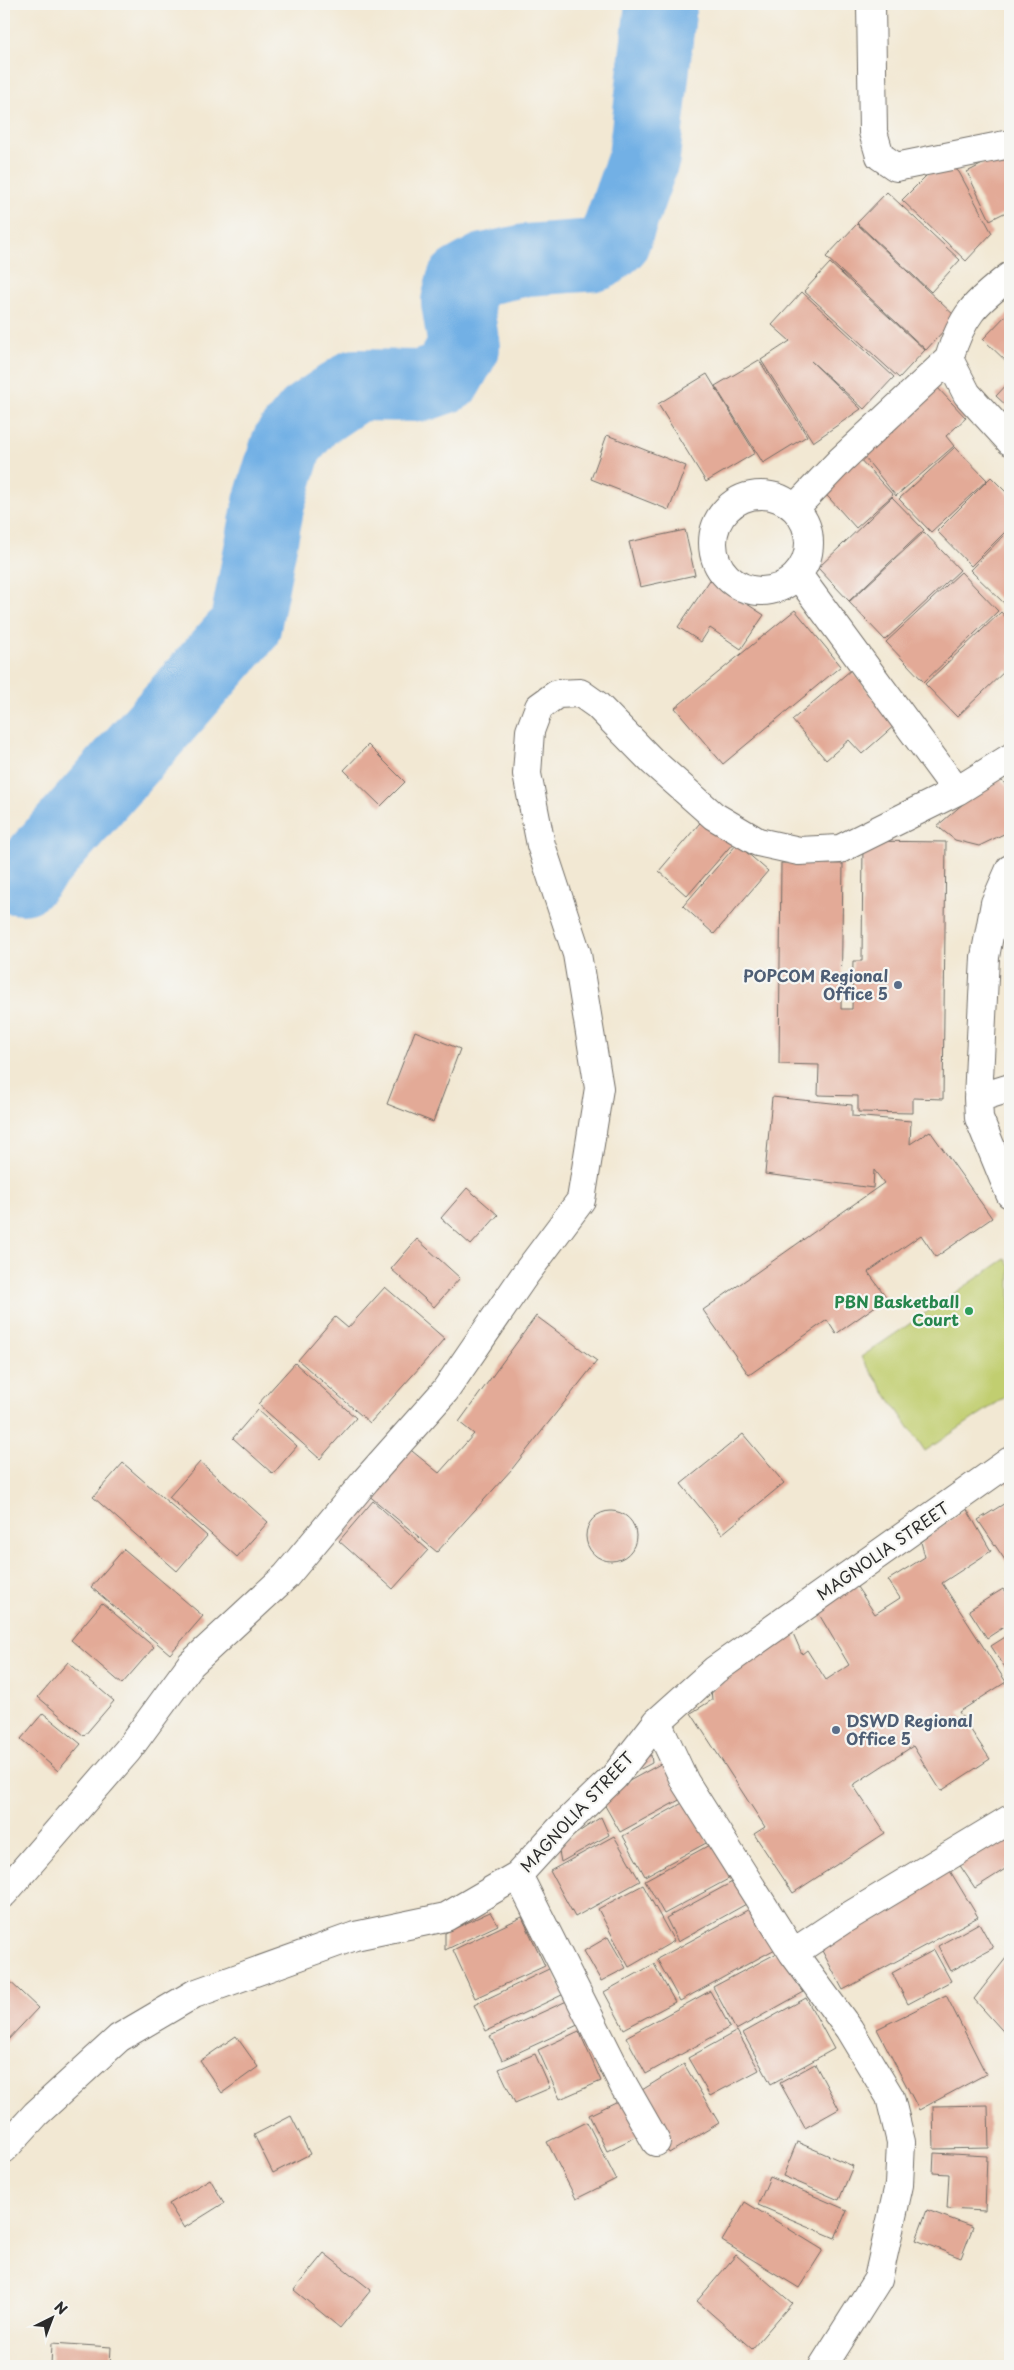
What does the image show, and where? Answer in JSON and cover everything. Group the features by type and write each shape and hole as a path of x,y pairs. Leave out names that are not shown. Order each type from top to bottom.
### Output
{"street":[{"path":"871,4 873,132 880,156 896,168 1010,144"},
{"path":"795,508 840,460 949,358 957,331 970,311 987,294 1010,276"},
{"path":"949,358 966,394 1010,441"},
{"path":"765,495 782,499 795,508 804,520 808,533 809,548 805,562 798,574 786,585 770,590 754,591 738,586 716,562 712,546 715,529 722,514 734,503 749,496 765,495"},
{"path":"798,574 956,790"},
{"path":"4,1893 128,1750 191,1664 286,1576 366,1480 446,1390 524,1276 581,1200 599,1088 577,954 541,845 527,774 530,731 539,707 557,694 580,693 597,705 652,761 714,816 758,842 799,851 840,849 956,790 1010,758"},
{"path":"1010,869 995,903 985,957 978,1098 979,1118 1010,1194"},
{"path":"978,1098 1010,1088"},
{"name":"MAGNOLIA STREET","path":"4,2149 36,2114 119,2038 194,1994 355,1936 446,1917 518,1875 561,1828 614,1777 658,1722 715,1670 1010,1461"},
{"path":"658,1722 685,1782 793,1953 849,2029 890,2097 901,2142 899,2185 878,2279 823,2366"},
{"path":"793,1953 841,1921 1010,1819"},
{"path":"518,1875 624,2086 656,2142"}],"green space":[{"name":"PBN Basketball Court","path":"1005,1259 1010,1266 1010,1394 925,1451 861,1357"}],"building":[{"path":"1010,150 1010,210 990,220 967,172"},
{"path":"943,159 959,172 992,233 966,261 902,200"},
{"path":"887,192 960,260 931,292 857,223"},
{"path":"857,224 956,317 926,350 826,257"},
{"path":"830,263 925,350 899,378 804,291"},
{"path":"802,292 894,377 864,409 811,361 861,409 813,442 761,360 790,341 772,325"},
{"path":"1010,311 1010,365 983,339"},
{"path":"759,360 807,436 763,463 715,386"},
{"path":"707,374 755,453 706,482 658,404"},
{"path":"1010,381 1010,409 996,396"},
{"path":"936,386 966,418 946,436 954,446 896,496 861,453"},
{"path":"607,435 686,466 669,510 591,479"},
{"path":"955,447 987,480 931,532 899,499"},
{"path":"857,456 893,495 856,528 821,489"},
{"path":"991,477 1010,496 1010,527 971,566 937,531"},
{"path":"892,497 924,530 849,601 818,568"},
{"path":"1010,529 1010,602 1007,606 970,570"},
{"path":"685,530 695,575 640,587 629,542"},
{"path":"924,532 960,570 885,640 849,602"},
{"path":"961,572 998,611 924,682 886,642"},
{"path":"710,580 764,615 741,649 710,628 701,642 678,627"},
{"path":"795,610 841,666 723,764 675,708"},
{"path":"1001,612 1010,622 1010,672 1007,669 957,717 925,684"},
{"path":"851,670 895,725 862,754 849,740 826,760 792,720"},
{"path":"368,745 405,782 381,806 344,770"},
{"path":"997,775 1010,790 1010,831 979,846 955,840 937,826"},
{"path":"705,817 734,842 687,896 659,871"},
{"name":"POPCOM Regional Office 5","path":"863,841 946,842 943,1099 913,1098 913,1113 858,1112 858,1096 818,1095 819,1065 779,1064 781,863 843,864 841,1009 852,1009 853,961 862,961"},
{"path":"737,844 768,871 714,934 683,906"},
{"path":"415,1031 460,1049 433,1122 387,1104"},
{"path":"772,1097 852,1105 852,1116 911,1121 910,1144 930,1131 992,1218 936,1257 921,1235 868,1272 887,1298 836,1334 827,1320 749,1375 703,1310 884,1183 874,1170 873,1188 765,1174"},
{"path":"467,1188 498,1215 471,1245 441,1218"},
{"path":"417,1239 460,1278 434,1307 391,1269"},
{"path":"385,1287 445,1339 370,1423 298,1360 335,1317 348,1328"},
{"path":"536,1316 597,1361 512,1469 437,1552 367,1494 407,1447 439,1473 474,1434 459,1422"},
{"path":"295,1363 356,1418 320,1459 258,1404"},
{"path":"257,1410 297,1446 273,1474 233,1438"},
{"path":"743,1434 784,1483 722,1534 681,1484"},
{"path":"200,1462 268,1522 237,1557 169,1497"},
{"path":"123,1463 207,1536 177,1571 93,1497"},
{"path":"1010,1468 1010,1489 1001,1474"},
{"path":"1010,1500 1010,1561 1007,1563 978,1520"},
{"path":"373,1501 428,1550 393,1589 339,1541"},
{"name":"DSWD Regional Office 5","path":"966,1508 991,1551 942,1583 1006,1682 959,1712 990,1759 941,1791 913,1746 853,1785 885,1833 793,1893 754,1834 765,1827 691,1713 712,1700 711,1689 792,1631 802,1654 807,1650 826,1680 849,1665 817,1611 855,1584 875,1614 900,1598 888,1580 925,1557 921,1542"},
{"path":"611,1511 629,1518 636,1536 629,1554 611,1561 593,1554 586,1536 593,1518"},
{"path":"124,1549 203,1616 170,1654 91,1587"},
{"path":"1003,1589 1010,1599 1010,1623 987,1638 969,1610"},
{"path":"102,1603 154,1647 122,1684 71,1640"},
{"path":"1010,1634 1010,1675 991,1646"},
{"path":"68,1662 114,1701 84,1736 38,1697"},
{"path":"43,1713 81,1744 58,1771 21,1739"},
{"path":"651,1755 652,1763 631,1774 630,1767"},
{"path":"664,1762 683,1798 620,1832 600,1797"},
{"path":"686,1801 708,1842 645,1876 623,1836"},
{"path":"601,1817 609,1835 561,1862 558,1846"},
{"path":"1010,1825 1010,1866 975,1888 957,1861"},
{"path":"614,1836 640,1881 575,1917 550,1871"},
{"path":"713,1843 732,1877 664,1914 645,1880"},
{"path":"947,1866 978,1917 843,1990 819,1945"},
{"path":"736,1880 748,1903 678,1942 666,1918"},
{"path":"643,1885 674,1941 629,1967 598,1909"},
{"path":"755,1906 777,1948 680,2001 657,1959"},
{"path":"490,1912 498,1925 445,1950 445,1933"},
{"path":"522,1917 545,1966 475,1998 453,1950"},
{"path":"979,1923 993,1948 951,1971 938,1946"},
{"path":"608,1937 626,1968 601,1981 584,1951"},
{"path":"934,1950 951,1981 908,2004 892,1973"},
{"path":"781,1951 804,1992 736,2030 713,1987"},
{"path":"1010,1953 1010,2039 974,1999"},
{"path":"654,1964 675,2002 624,2029 604,1992"},
{"path":"551,1968 564,1994 486,2031 474,2005"},
{"path":"4,1976 38,2008 5,2043 4,2041"},
{"path":"710,1991 730,2027 646,2074 626,2037"},
{"path":"946,1995 986,2074 919,2110 877,2029"},
{"path":"806,1998 834,2049 771,2084 743,2033"},
{"path":"569,2000 580,2024 502,2060 490,2036"},
{"path":"579,2031 601,2081 560,2099 538,2050"},
{"path":"737,2031 759,2070 710,2096 688,2058"},
{"path":"236,2036 258,2067 222,2093 200,2061"},
{"path":"535,2054 550,2088 515,2103 499,2069"},
{"path":"684,2064 719,2123 669,2153 634,2095"},
{"path":"815,2064 839,2109 805,2128 780,2083"},
{"path":"624,2098 642,2134 607,2151 589,2115"},
{"path":"988,2105 989,2148 934,2149 933,2106"},
{"path":"291,2116 310,2154 273,2173 254,2135"},
{"path":"587,2122 616,2179 576,2199 547,2142"},
{"path":"797,2142 853,2166 839,2200 783,2176"},
{"path":"934,2153 987,2156 985,2211 947,2209 949,2174 933,2173"},
{"path":"770,2177 847,2210 835,2238 758,2205"},
{"path":"210,2179 224,2203 184,2228 169,2204"},
{"path":"745,2202 823,2250 799,2288 722,2241"},
{"path":"927,2210 973,2227 961,2258 916,2240"},
{"path":"324,2253 371,2290 340,2328 294,2290"},
{"path":"736,2255 792,2303 752,2349 697,2301"},
{"path":"52,2343 111,2347 110,2366 51,2366"}],"waterway":[{"path":"4,877 23,879 245,627 269,503 287,444 310,416 356,385 421,386 447,377 464,347 457,302 462,282 485,269 526,260 597,255 614,241 644,157 661,4"}],"place":[{"name":"POPCOM Regional Office 5","path":"898,985"},
{"name":"PBN Basketball Court","path":"969,1311"},
{"name":"DSWD Regional Office 5","path":"836,1730"}]}
